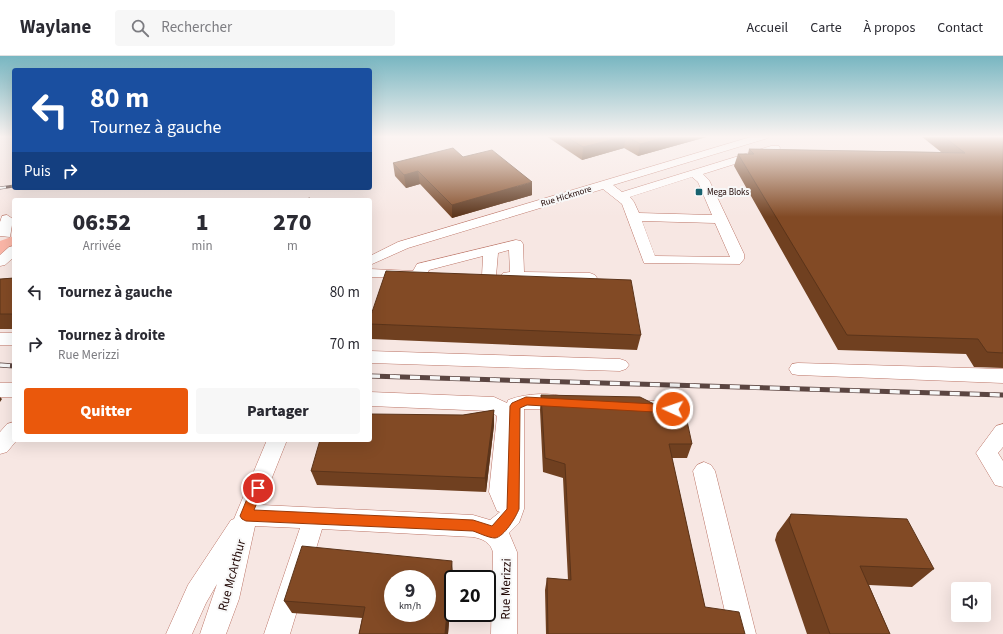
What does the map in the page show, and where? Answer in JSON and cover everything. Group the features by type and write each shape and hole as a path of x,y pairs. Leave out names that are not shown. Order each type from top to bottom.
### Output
{"street":[{"name":"Rue Hickmore","path":"372,260 403,245 674,163"},
{"path":"620,196 726,163"},
{"path":"604,184 630,203 649,260 734,261 737,259 737,254 703,180 694,173"},
{"path":"634,217 720,219"},
{"path":"6,234 8,219"},
{"path":"420,274 422,267 516,244 517,276"},
{"path":"489,276 491,249"},
{"path":"0,262 12,252"},
{"path":"372,273 454,275 459,258"},
{"path":"0,268 12,265"},
{"path":"473,275 590,278"},
{"path":"0,339 12,340"},
{"path":"372,357 620,365"},
{"path":"798,369 1003,376"},
{"path":"0,390 12,390"},
{"path":"372,399 494,404 507,413 500,492 505,504 513,506"},
{"path":"246,516 473,526 494,532 510,516 513,506 515,406 526,401 580,404"},
{"path":"619,406 673,409"},
{"path":"0,446 12,432"},
{"path":"1003,432 986,453 1003,478"},
{"path":"179,634 197,594 246,516 276,442"},
{"path":"704,471 743,634"},
{"name":"Rue McArthur","path":"213,634 226,599 246,516"},
{"path":"277,634 314,519"},
{"name":"Rue Merizzi","path":"494,532 504,546 506,560 504,634"}],"shaded area":[{"path":"12,237 12,247 0,257 0,241"}],"building":[{"path":"393,163 508,163 532,182 452,205 418,171 404,175"},
{"path":"743,163 1003,163 1003,353 987,352 978,339 847,335"},
{"path":"386,271 631,280 641,335 372,324 372,312"},
{"path":"12,278 12,314 0,314 0,279"},
{"path":"541,395 640,397 658,406 660,411 685,412 692,444 669,444 705,607 739,612 745,634 548,634 547,578 571,580 565,464 545,458"},
{"path":"494,410 485,478 311,471 319,442 372,442 372,414 463,415"},
{"path":"791,514 907,519 934,569 860,566 890,634 830,634 789,521"},
{"path":"302,546 452,561 451,570 444,570 444,622 446,622 445,634 359,634 365,607 284,601"}],"railway":[{"path":"0,188 12,186"},
{"path":"0,365 12,366"},
{"path":"372,376 1003,395"}],"place":[{"name":"Mega Bloks","path":"699,192"}],"route":[{"path":"258,488 246,516 473,526 490,529 494,532 505,523 513,509 515,406 526,401 673,409"}]}
